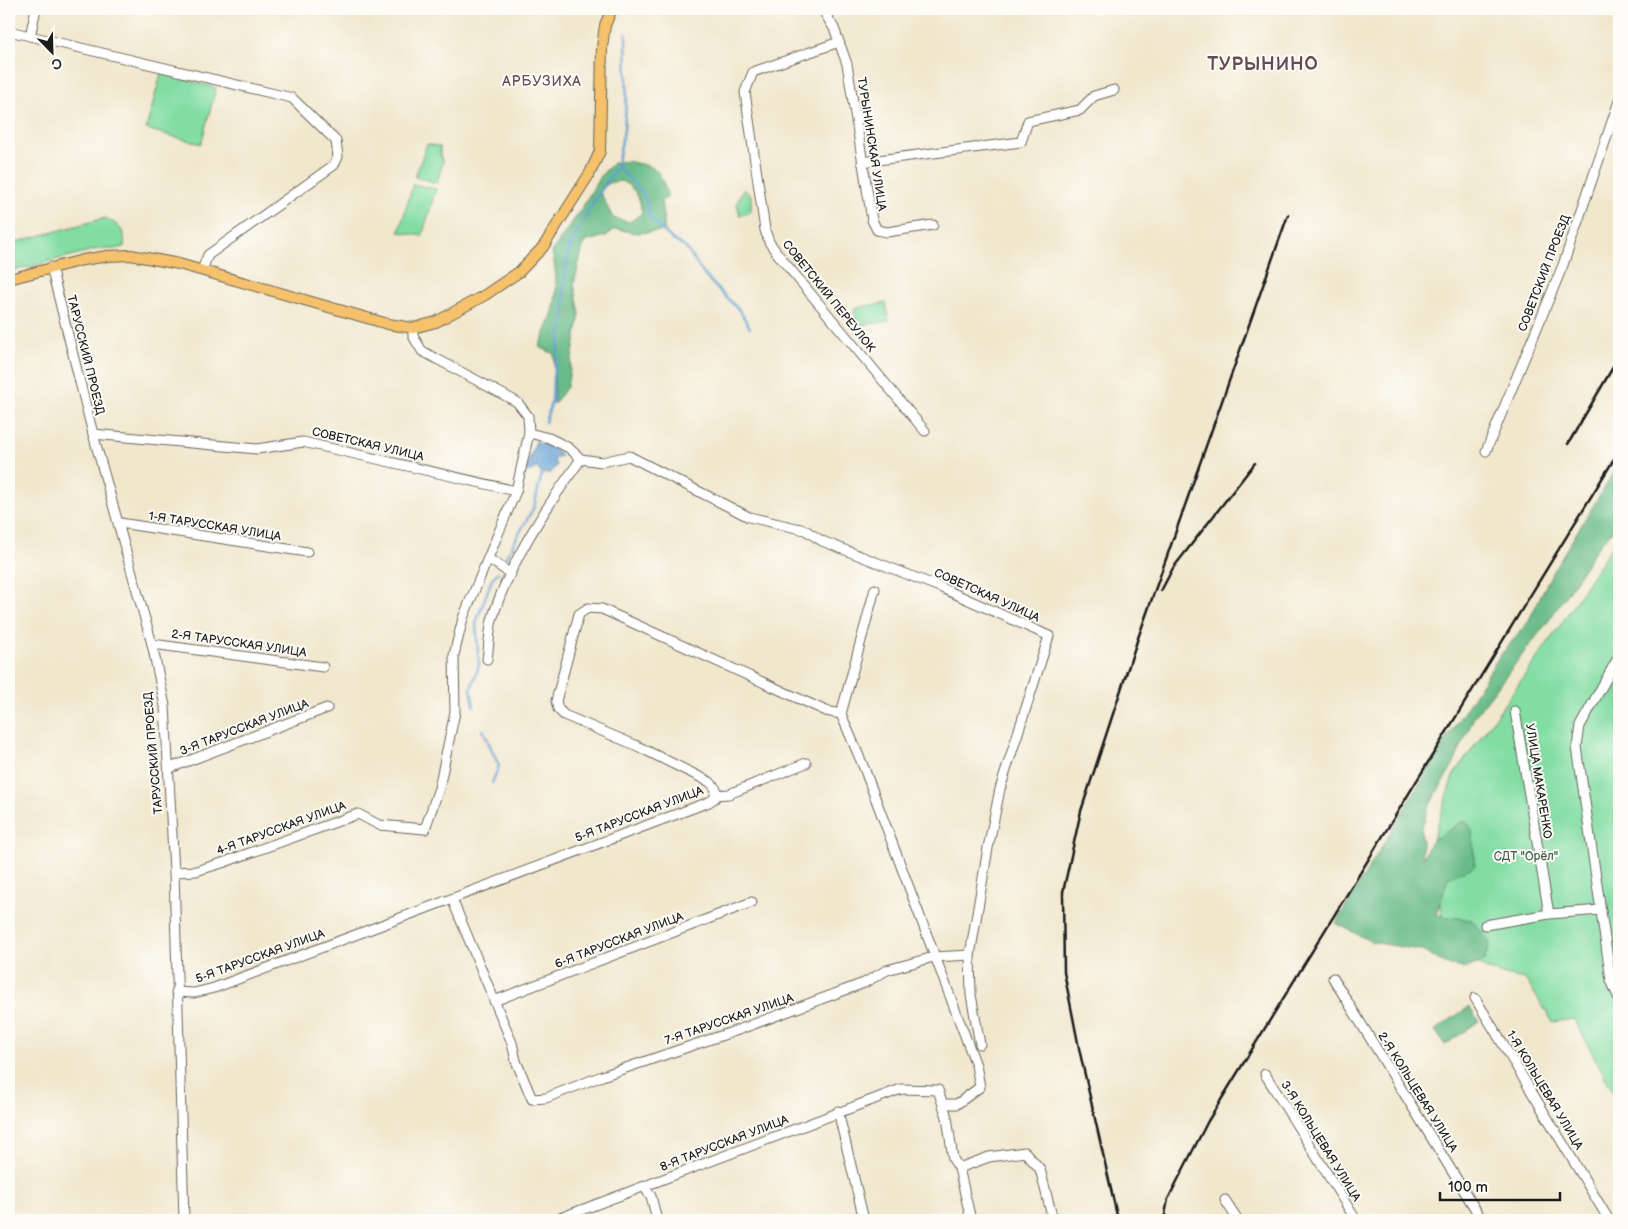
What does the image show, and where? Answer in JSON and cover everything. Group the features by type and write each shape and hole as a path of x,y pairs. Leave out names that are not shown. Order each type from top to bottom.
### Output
{"main road":[{"path":"9,279 51,267 107,256 131,255 159,258 388,324 413,328 436,322 457,311 523,269 543,247 568,209 600,151 602,47 605,25 612,9"}],"street":[{"path":"30,36 36,9"},
{"name":"ТУРЫНИНСКАЯ УЛИЦА","path":"822,9 834,28 847,64 872,220 876,230 887,232 933,225"},
{"path":"9,31 292,98 336,141 338,157 334,165 208,255 202,270"},
{"name":"СОВЕТСКИЙ ПЕРЕУЛОК","path":"840,42 753,72 749,79 745,92 747,113 765,230 780,257 925,431"},
{"path":"862,162 1021,142 1028,121 1080,110 1094,96 1114,90"},
{"name":"СОВЕТСКИЙ ПРОЕЗД","path":"1486,452 1562,266 1619,101"},
{"name":"ТАРУССКИЙ ПРОЕЗД","path":"51,267 93,434 120,524 152,644 165,706 170,768 174,872 184,1220"},
{"path":"413,328 413,336 422,351 517,402 528,416 529,433 516,491 489,559 511,574"},
{"path":"487,659 492,621 511,574 551,501 582,459 569,448 549,438 529,433"},
{"name":"СОВЕТСКАЯ УЛИЦА","path":"93,434 256,449 303,442 516,491"},
{"name":"СОВЕТСКАЯ УЛИЦА","path":"582,459 602,462 629,456 750,517 805,530 822,540 942,588 1049,636 1000,789 970,955 971,995 980,1044"},
{"name":"1-Я ТАРУССКАЯ УЛИЦА","path":"120,524 307,552"},
{"name":"4-Я ТАРУССКАЯ УЛИЦА","path":"174,872 196,871 222,863 358,814 379,825 425,829 440,788 455,712 454,655 463,618 489,559"},
{"path":"875,589 841,714 864,768 976,1065 980,1087 957,1104 943,1104 953,1159 959,1168 971,1220"},
{"name":"5-Я ТАРУССКАЯ УЛИЦА","path":"176,992 194,993 214,988 710,802 715,795 716,789 710,782 635,745 564,715 558,709 556,701 579,614 588,608 602,609 826,711 841,714"},
{"name":"2-Я ТАРУССКАЯ УЛИЦА","path":"152,644 323,667"},
{"path":"1619,656 1580,726 1578,747 1611,980 1619,999"},
{"name":"3-Я ТАРУССКАЯ УЛИЦА","path":"170,768 327,708"},
{"name":"УЛИЦА МАКАРЕНКО","path":"1515,711 1549,914"},
{"path":"715,795 729,794 806,764"},
{"path":"452,899 494,1001"},
{"name":"6-Я ТАРУССКАЯ УЛИЦА","path":"494,1001 752,902"},
{"path":"1486,925 1549,914 1601,910"},
{"name":"7-Я ТАРУССКАЯ УЛИЦА","path":"494,1001 532,1099 546,1098 602,1076 738,1030 864,983 887,970 934,956 970,955"},
{"name":"2-Я КОЛЬЦЕВАЯ УЛИЦА","path":"1333,978 1482,1220"},
{"name":"1-Я КОЛЬЦЕВАЯ УЛИЦА","path":"1475,998 1609,1220"},
{"name":"3-Я КОЛЬЦЕВАЯ УЛИЦА","path":"1265,1074 1356,1220"},
{"name":"8-Я ТАРУССКАЯ УЛИЦА","path":"555,1220 566,1218 838,1111 901,1089 938,1090 943,1104"},
{"path":"838,1111 864,1220"},
{"path":"959,1168 989,1157 1025,1152 1040,1169 1053,1220"},
{"path":"644,1187 651,1196 657,1220"},
{"path":"1225,1200 1238,1220"}],"green space":[{"path":"161,73 216,88 201,144 146,129"},
{"path":"427,144 440,147 440,155 443,161 437,183 415,177"},
{"path":"627,161 637,163 651,167 659,173 668,197 661,201 665,231 636,233 615,229 606,236 584,242 574,284 580,314 567,387 554,404 554,354 539,347 550,321 555,300 556,279 552,251 582,208 600,176 613,163","holes":["621,181 633,190 640,202 642,213 630,222 613,218 600,192 608,183"]},
{"path":"413,184 436,189 422,236 399,232"},
{"path":"743,189 751,195 751,212 740,216 737,203"},
{"path":"105,218 114,223 123,232 124,247 97,249 9,272 9,244"},
{"path":"886,303 889,321 857,326 854,308"},
{"path":"1619,464 1619,524 1598,546 1550,619 1474,717 1455,761 1428,808 1421,830 1423,859 1430,842 1465,820 1472,830 1475,866 1448,878 1436,915 1472,920 1490,943 1484,961 1467,968 1450,966 1420,950 1372,942 1336,923 1445,741 1499,657 1528,622 1553,571"},
{"name":"СДТ \"Орёл\"","path":"1619,535 1619,1103 1574,1019 1553,1022 1525,979 1493,971 1466,958 1447,945 1430,849 1453,776 1557,630"},
{"path":"1469,1007 1479,1021 1445,1045 1435,1030"}],"water":[{"path":"536,441 556,450 561,456 555,458 554,461 557,465 551,473 542,474 536,468 530,472 525,470"}],"waterway":[{"path":"545,422 552,401 553,377 565,313 564,286 568,250 589,209 617,166 624,130 627,89 626,34"},
{"path":"617,166 643,193 651,219 673,240 686,248 705,276 740,311 750,328"},
{"path":"504,560 534,507 542,473"},
{"path":"474,706 471,689 479,665 476,623 492,579 498,572"},
{"path":"483,730 499,766 492,783"}],"railway":[{"path":"1118,1220 1080,1053 1064,972 1063,892 1081,811 1138,638 1288,215"},
{"path":"1568,444 1619,357"},
{"path":"1164,1220 1168,1199 1208,1121 1619,451"},
{"path":"1161,591 1173,568 1255,463"}],"district":[{"name":"ТУРЫНИНО","path":"1263,64"},
{"name":"АРБУЗИХА","path":"542,81"}]}
